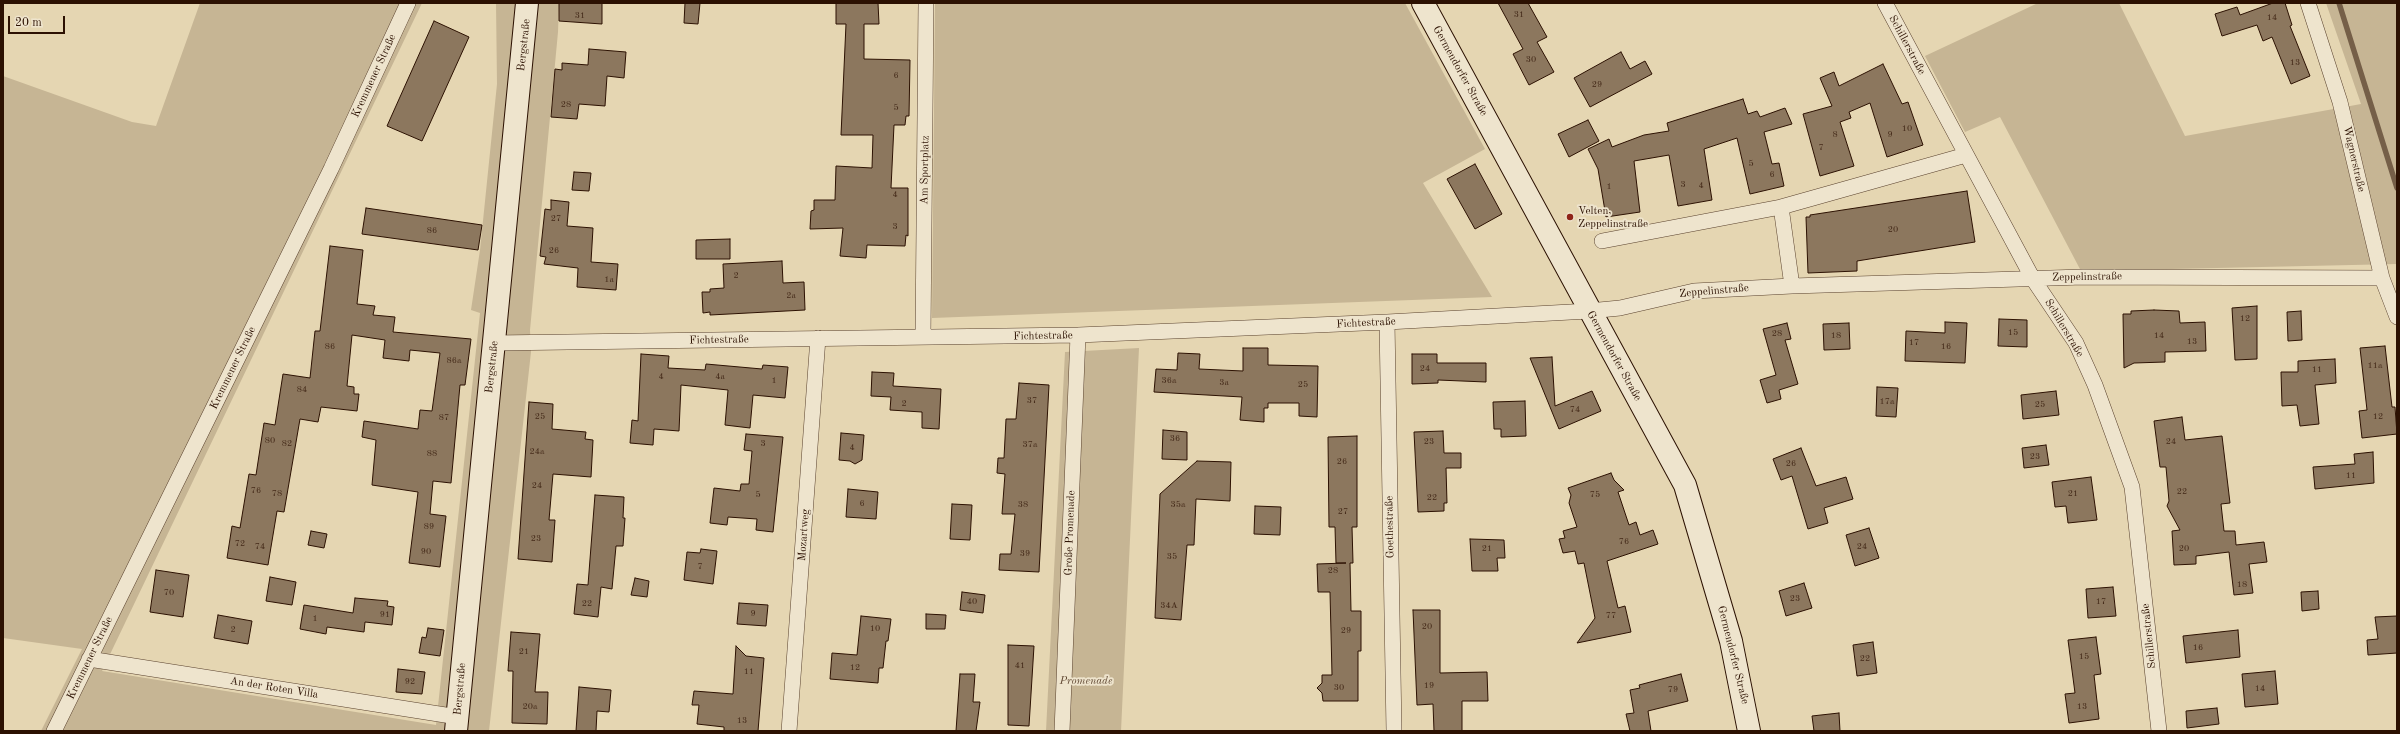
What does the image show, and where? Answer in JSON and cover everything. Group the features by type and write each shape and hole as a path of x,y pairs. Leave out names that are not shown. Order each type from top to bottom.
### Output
{"main road":[{"name":"Bergstraße","path":"457,724 527,3"},
{"name":"Germendorfer Straße","path":"1422,3 1540,216 1685,485 1731,641 1749,731"}],"street":[{"name":"Kremmener Straße","path":"54,731 328,176 408,3"},
{"name":"Am Sportplatz","path":"923,337 926,3"},
{"name":"Schillerstraße","path":"1885,3 2033,279 2076,343 2095,385 2132,487 2159,731"},
{"name":"Wagnerstraße","path":"2308,3 2340,102 2382,278 2397,317"},
{"path":"1602,241 1781,207 1966,155"},
{"path":"1781,207 1792,286"},
{"name":"Zeppelinstraße","path":"1590,311 1620,308 1694,291 1792,286 2033,279 2083,276 2382,278"},
{"name":"Fichtestraße","path":"495,343 1078,335 1387,322 1590,311"},
{"name":"Goethestraße","path":"1387,322 1394,731"},
{"name":"Große Promenade","path":"1062,731 1078,335"},
{"name":"Mozartweg","path":"789,731 818,338"},
{"name":"An der Roten Villa","path":"89,659 457,724"}],"green space":[{"path":"200,3 422,3 102,671 436,725 480,313 471,310 480,250 497,84 496,3 559,3 558,32 530,330 531,352 489,731 41,731 82,649 3,638 3,76 132,122 156,126"},
{"path":"935,3 1405,3 1485,149 1423,183 1492,297 932,318"},
{"path":"2038,3 2119,3 2185,136 2361,104 2326,3 2397,3 2397,264 2081,271 2000,117 1965,132 1925,56"},
{"name":"Promenade","path":"1139,348 1121,731 1046,731 1065,352"}],"building":[{"path":"559,3 602,3 602,24 559,21"},
{"path":"685,3 700,3 698,24 684,23"},
{"path":"836,3 878,3 879,24 864,24 864,59 910,60 909,116 906,116 905,125 894,125 891,188 908,188 908,236 906,235 905,246 867,245 866,258 840,256 843,228 810,229 811,211 814,210 814,200 835,200 836,166 872,168 873,135 841,135 846,24 836,24"},
{"path":"1498,3 1528,3 1547,37 1537,42 1554,72 1529,85 1513,54 1523,49"},
{"path":"2273,3 2285,3 2292,25 2290,26 2310,76 2291,84 2272,37 2263,41 2257,25 2222,36 2215,14 2237,7 2240,15"},
{"path":"434,21 469,37 422,141 387,126"},
{"path":"589,49 626,52 624,78 607,76 605,106 579,104 577,119 551,117 555,69 562,70 562,63 588,65"},
{"path":"1621,52 1630,69 1645,61 1652,74 1590,107 1574,78"},
{"path":"1883,64 1902,104 1908,102 1923,145 1887,157 1870,103 1849,112 1851,118 1840,122 1854,166 1820,176 1803,114 1832,106 1820,78 1834,72 1839,86"},
{"path":"1743,99 1748,114 1757,111 1760,117 1785,108 1792,124 1764,132 1772,164 1779,163 1784,186 1750,194 1737,138 1704,149 1712,200 1678,206 1669,155 1634,161 1640,212 1606,217 1598,169 1588,149 1609,139 1612,147 1644,135 1669,131 1667,123"},
{"path":"1588,120 1599,141 1569,157 1558,134"},
{"path":"1475,164 1502,214 1475,229 1447,179"},
{"path":"574,172 591,173 589,191 572,190"},
{"path":"1967,191 1975,242 1857,261 1857,271 1808,273 1806,217 1810,217 1810,215"},
{"path":"551,200 569,202 567,226 593,228 591,262 618,264 616,290 577,287 578,268 544,264 546,257 540,256 545,209 551,210"},
{"path":"366,208 482,225 478,250 362,234"},
{"path":"730,239 730,259 696,259 696,240"},
{"path":"330,246 363,250 357,304 375,306 373,315 395,317 393,332 471,339 465,385 460,385 451,483 433,481 430,514 446,516 440,567 409,563 418,492 372,485 376,440 362,437 364,421 418,429 420,410 432,411 440,353 410,350 409,361 383,358 385,340 352,335 347,386 354,387 354,394 359,394 357,411 321,407 318,422 300,419 284,512 277,511 268,565 227,558 232,526 240,528 249,474 256,475 264,423 275,425 283,374 310,378 315,331 320,331"},
{"path":"782,261 783,283 804,282 805,310 710,315 710,312 703,313 702,292 710,292 710,289 724,288 723,264"},
{"path":"2257,306 2257,359 2235,360 2232,308"},
{"path":"2131,311 2179,311 2180,323 2205,322 2206,351 2165,352 2165,362 2134,363 2124,368 2123,314 2131,314"},
{"path":"2301,311 2302,340 2288,341 2287,312"},
{"path":"1999,319 2027,320 2027,347 1998,346"},
{"path":"1945,322 1967,323 1965,363 1905,361 1906,331 1945,333"},
{"path":"1787,323 1791,339 1785,340 1798,384 1779,390 1781,399 1767,403 1760,380 1776,375 1763,329"},
{"path":"1849,323 1850,349 1824,350 1823,324"},
{"path":"2385,346 2392,407 2395,407 2397,434 2362,438 2359,411 2367,410 2360,348"},
{"path":"1243,348 1268,348 1268,365 1318,366 1317,417 1299,416 1299,403 1268,403 1268,408 1264,408 1264,422 1240,420 1242,397 1154,392 1156,369 1177,370 1178,353 1200,354 1199,369 1243,371"},
{"path":"641,354 669,356 668,368 705,370 706,364 762,369 763,365 788,367 785,398 753,395 750,428 725,425 728,390 681,385 679,431 654,429 653,445 630,443 632,420 638,421"},
{"path":"1412,354 1437,354 1437,363 1486,363 1486,382 1438,380 1438,383 1412,384"},
{"path":"1552,357 1555,406 1592,391 1601,411 1559,429 1530,358"},
{"path":"2335,359 2336,383 2315,385 2319,424 2300,426 2297,405 2282,406 2281,372 2298,372 2298,361"},
{"path":"872,372 894,373 893,386 941,389 939,429 922,428 922,412 890,410 891,397 871,396"},
{"path":"1019,383 1049,385 1039,572 999,570 1000,554 1011,554 1015,514 1002,514 1005,474 997,473 998,458 1004,458 1006,419 1016,419"},
{"path":"1877,387 1898,388 1896,417 1876,416"},
{"path":"2056,391 2059,415 2023,419 2021,395"},
{"path":"1525,401 1526,436 1501,437 1501,429 1494,429 1493,402"},
{"path":"529,402 553,404 552,429 586,432 585,439 593,440 591,477 553,474 549,520 555,520 552,562 518,559"},
{"path":"2182,417 2185,440 2222,436 2230,503 2221,504 2224,531 2235,531 2236,545 2264,542 2267,562 2249,564 2253,593 2234,595 2229,552 2196,556 2196,564 2174,565 2172,531 2180,530 2167,506 2169,501 2166,467 2160,467 2154,421"},
{"path":"1163,430 1187,432 1187,460 1162,459"},
{"path":"1443,431 1444,453 1461,453 1461,468 1446,468 1447,503 1444,503 1444,511 1418,512 1414,432"},
{"path":"841,433 864,435 862,460 855,464 850,461 839,460"},
{"path":"746,434 783,437 773,532 756,530 757,519 728,517 727,525 710,523 714,488 740,491 741,484 749,484 752,451 744,450"},
{"path":"1357,436 1357,527 1352,527 1353,563 1350,563 1351,611 1361,611 1361,651 1358,651 1358,701 1323,701 1322,693 1317,688 1322,683 1322,675 1332,675 1330,592 1318,592 1317,564 1346,563 1336,563 1335,527 1329,527 1328,437"},
{"path":"2046,445 2049,465 2024,468 2022,448"},
{"path":"1801,448 1816,486 1846,477 1853,499 1824,508 1828,523 1808,529 1792,476 1781,480 1773,459"},
{"path":"2373,452 2374,483 2315,489 2313,467 2355,464 2354,454"},
{"path":"1197,461 1231,462 1230,501 1196,499 1194,545 1187,545 1181,620 1155,618 1160,494"},
{"path":"1611,473 1614,480 1624,490 1618,492 1629,525 1636,522 1640,535 1653,530 1658,544 1607,561 1618,608 1625,606 1631,632 1577,643 1595,618 1584,563 1578,564 1575,551 1563,553 1559,539 1565,538 1563,531 1577,527 1569,503 1571,495 1568,488"},
{"path":"2091,477 2097,520 2068,523 2066,506 2055,507 2052,482"},
{"path":"848,489 878,492 876,519 846,517"},
{"path":"595,495 624,497 623,518 625,518 623,546 616,546 612,589 601,587 598,617 574,614 577,584 588,585"},
{"path":"952,504 972,505 970,540 950,539"},
{"path":"1255,506 1281,507 1280,535 1254,534"},
{"path":"1869,528 1879,558 1855,566 1846,535"},
{"path":"311,531 327,534 324,548 308,545"},
{"path":"1470,539 1504,540 1505,558 1497,558 1498,571 1472,571"},
{"path":"701,549 717,551 713,584 684,580 687,552 700,553"},
{"path":"156,570 189,575 183,617 150,612"},
{"path":"270,577 296,582 292,605 266,601"},
{"path":"635,578 649,581 647,597 631,595"},
{"path":"1804,583 1812,608 1786,616 1779,591"},
{"path":"2113,587 2116,616 2088,618 2086,589"},
{"path":"2318,591 2319,609 2302,611 2301,592"},
{"path":"962,592 985,595 983,613 960,610"},
{"path":"355,598 388,601 387,606 394,607 392,625 365,622 364,632 327,627 326,634 300,629 304,605 353,613"},
{"path":"739,603 768,605 766,626 737,624"},
{"path":"1413,610 1440,610 1440,673 1487,672 1488,701 1462,701 1462,731 1434,731 1433,704 1417,705"},
{"path":"926,614 946,615 945,629 926,629"},
{"path":"218,615 252,621 248,644 214,638"},
{"path":"861,616 891,619 888,641 886,641 883,668 879,668 878,683 830,679 832,653 857,655"},
{"path":"2397,616 2397,653 2368,655 2367,640 2378,639 2375,617"},
{"path":"428,628 444,630 440,656 419,653 422,637 426,638"},
{"path":"2238,630 2240,657 2186,663 2183,636"},
{"path":"511,632 540,634 535,692 548,692 547,724 512,723 513,671 508,671"},
{"path":"2096,637 2101,674 2094,675 2099,719 2069,723 2065,694 2075,693 2068,640"},
{"path":"1873,642 1877,673 1857,676 1853,645"},
{"path":"1008,645 1034,646 1029,726 1008,725"},
{"path":"736,646 746,656 764,658 758,731 724,731 724,727 697,724 699,705 692,705 694,691 733,694"},
{"path":"398,669 425,672 422,694 396,692"},
{"path":"2275,671 2278,704 2245,707 2242,674"},
{"path":"960,674 975,674 973,702 980,702 976,731 956,731"},
{"path":"1681,674 1688,701 1648,711 1651,731 1630,731 1626,714 1634,713 1630,690 1640,688 1639,685"},
{"path":"579,687 611,690 609,712 597,711 596,731 576,731"},
{"path":"2217,708 2219,724 2187,728 2186,711"},
{"path":"1839,713 1840,731 1814,731 1812,716"}],"waterway":[{"path":"2339,3 2397,188"}],"place":[{"name":"Velten, Zeppelinstraße","path":"1570,217"}]}
